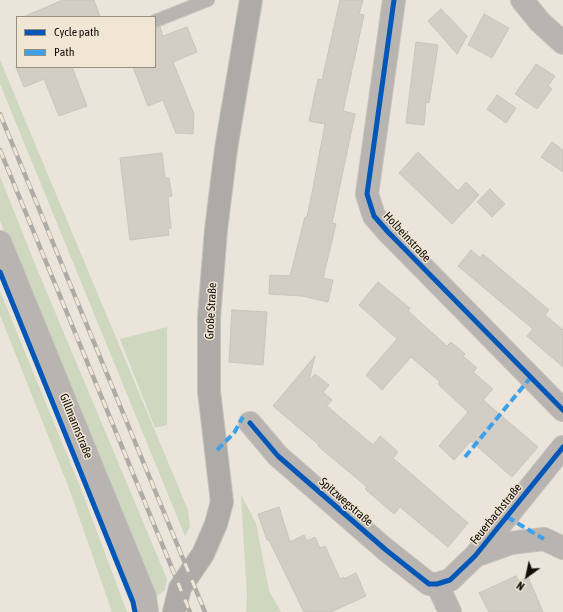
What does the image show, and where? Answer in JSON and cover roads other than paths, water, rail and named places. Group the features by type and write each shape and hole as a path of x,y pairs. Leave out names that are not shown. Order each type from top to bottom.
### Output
{"main road":[{"name":"Große Straße","path":"174,612 180,588 203,554 216,524 222,502 209,391 209,317 216,230 226,149 251,0"}],"street":[{"name":"Holbeinstraße","path":"394,0 367,194 374,216 563,410"},
{"path":"522,0 540,22 563,43"},
{"name":"Gillmannstraße","path":"0,242 145,597 147,612"},
{"name":"Spitzwegstraße","path":"250,423 278,456 386,550 429,584 437,584"},
{"name":"Feuerbachstraße","path":"437,584 450,580 475,556 563,447"},
{"path":"475,556 511,543 544,539 563,548"},
{"path":"437,584 450,612"}],"lane":[{"path":"156,21 208,0"}],"railway":[{"path":"0,114 205,612"},
{"path":"0,150 190,612"}]}
